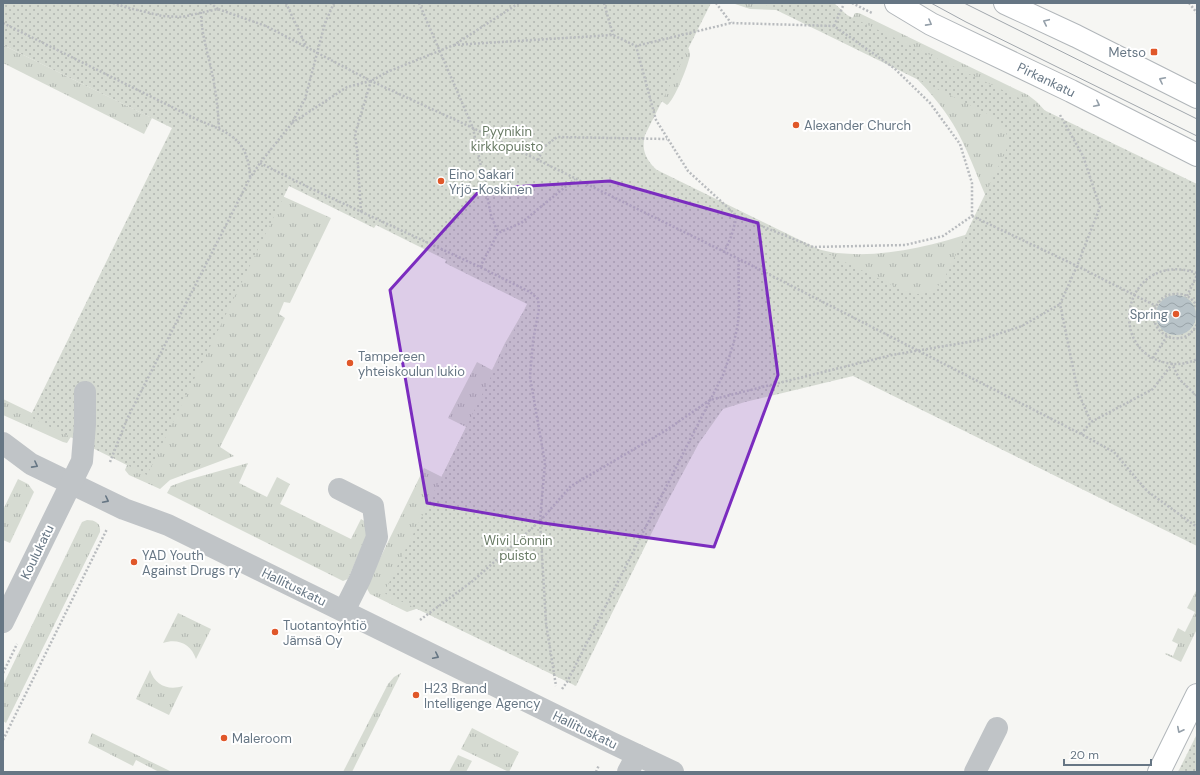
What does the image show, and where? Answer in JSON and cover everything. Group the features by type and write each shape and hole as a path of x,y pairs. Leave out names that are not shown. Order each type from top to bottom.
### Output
{"main road":[{"name":"Pirkankatu","path":"896,3 931,24 1071,91 1197,154"},
{"path":"1005,3 1076,36 1197,97"},
{"path":"1158,772 1197,695"}],"street":[{"name":"Koulukatu","path":"3,622 82,461 85,424 85,392"},
{"name":"Hallituskatu","path":"3,443 32,464 124,509 168,525 561,718 633,763 673,772"},
{"path":"339,489 373,506 377,537 360,579 344,611"},
{"path":"975,772 997,728"}],"path":[{"path":"113,3 125,8 162,16 182,17 218,9"},
{"path":"210,3 218,9 266,26 371,80 473,128 739,259 1081,434 1114,452 1147,491 1197,526"},
{"path":"286,3 307,47"},
{"path":"108,466 128,419 250,178 292,123 305,99 316,52 325,23 334,3"},
{"path":"419,3 473,128 491,215 498,233"},
{"path":"292,123 346,87 371,80 454,45 520,3"},
{"path":"604,3 613,35"},
{"path":"716,3 732,23"},
{"path":"1189,3 1197,13"},
{"path":"834,26 843,6"},
{"path":"201,12 201,23 212,73 219,128"},
{"path":"3,23 191,116 219,128 237,140 245,151 250,164 250,178"},
{"path":"454,45 613,35 636,46 732,23 834,26 894,68 930,103 960,144 972,183 972,216"},
{"path":"636,46 656,120 688,171 737,216 813,247 905,245 943,236 972,216"},
{"path":"361,212 355,134 371,80"},
{"path":"1057,111 1083,156 1100,207 1077,266 1060,304 1078,392 1091,422"},
{"path":"538,160 544,147 557,137 668,139"},
{"path":"260,163 310,188 480,267 530,292 538,299 539,309 533,342 530,378 545,463 540,522 546,623 561,718"},
{"path":"480,267 498,233 521,223 575,179"},
{"path":"724,252 731,237 737,216"},
{"path":"972,216 1077,266 1156,306"},
{"path":"558,694 567,682 723,375 733,346 737,328 740,304 738,276 739,259"},
{"path":"1186,296 1197,274 1186,270 1174,269 1162,271 1151,276 1141,284 1134,294 1129,308 1129,323 1133,337 1142,349 1153,358 1172,364 1183,364 1197,360"},
{"path":"1197,307 1192,300 1186,296 1173,294 1160,300 1154,312 1156,326 1160,332 1167,336 1180,338 1192,332 1197,326"},
{"path":"401,639 421,619 474,580 540,522 571,486 664,431 710,400 916,350 980,340 1022,326 1060,304"},
{"path":"1153,358 1167,336"},
{"path":"1081,434 1091,422 1153,389 1172,364"},
{"path":"1172,364 1180,380 1197,396"},
{"path":"3,740 107,528"}],"highlighted area":[{"path":"610,181 758,223 778,375 714,547 543,523 427,503 390,290 481,189"}],"green space":[{"name":"Pyynikin kirkkopuisto","path":"3,3 711,3 645,135 644,150 647,158 657,170 904,291 916,294 927,293 937,287 945,277 1006,151 1008,140 1007,135 1003,126 990,115 762,3 834,3 847,15 1197,184 1197,546 853,376 745,402 723,409 699,443 664,508 576,686 384,593 527,304 445,263 446,260 376,225 374,228 289,186 147,475 30,417 172,128 3,45"},
{"path":"732,3 827,3 801,11 750,9"},
{"path":"855,13 859,13 1028,95 1049,115 987,199 963,142 943,109 907,68 852,19"},
{"path":"3,45 152,118 144,134 3,63"},
{"path":"685,47 689,49 689,60 677,90 667,105 657,98"},
{"path":"280,195 331,218 290,303 284,302 279,314 285,318 220,447 234,456 170,480 160,489 129,475 125,470 143,424"},
{"path":"975,232 999,326 744,241 795,244 837,253 872,254 907,250"},
{"path":"523,312 419,608 407,612 370,594 366,587 424,468 442,477 466,427 448,418 477,362 492,370 505,343"},
{"path":"47,384 72,435 67,443 3,415 3,399 32,413"},
{"path":"248,463 239,483 267,497 277,477 290,484 280,504 351,539 361,519 366,522 367,535 348,579 343,581 167,493 171,486 187,480"},
{"path":"18,479 28,484 34,492 10,543 3,540 3,510"},
{"path":"87,520 97,523 100,526 100,532 6,723 3,721 3,685 82,522"},
{"path":"1197,589 1197,629 1181,662 1165,654 1166,653 1173,656 1178,644 1172,641 1178,628 1185,632 1195,612 1187,608"},
{"path":"178,613 211,629 196,659 191,649 179,642 174,641 163,643"},
{"path":"150,670 155,680 163,686 172,688 183,686 169,715 136,699"},
{"path":"401,673 352,772 343,772 388,684 394,677"},
{"path":"472,728 519,752 509,772 461,749"},
{"path":"92,733 172,772 159,772 136,760 133,766 88,743"},
{"path":"1197,734 1197,772 1178,772"},
{"path":"458,755 472,761 466,772 449,772"}],"water":[{"name":"Spring","path":"1180,295 1187,298 1193,304 1196,315 1195,323 1187,332 1180,335 1172,335 1165,332 1157,323 1156,311 1159,304 1168,296"}],"tram line":[{"path":"931,3 966,22 1197,136"},
{"path":"964,3 1197,119"}],"place":[{"name":"Metso","path":"1154,52"},
{"name":"Alexander Church","path":"796,125"},
{"name":"Eino Sakari Yrjö-Koskinen","path":"441,181"},
{"name":"Spring","path":"1176,314"},
{"name":"Tampereen yhteiskoulun lukio","path":"350,363"},
{"name":"YAD Youth Against Drugs ry","path":"134,562"},
{"name":"Tuotantoyhtiö Jämsä Oy","path":"275,632"},
{"name":"H23 Brand Intelligenge Agency","path":"416,695"},
{"name":"Maleroom","path":"224,738"}],"park label":[{"name":"Wivi Lönnin puisto","path":"518,548"}]}
